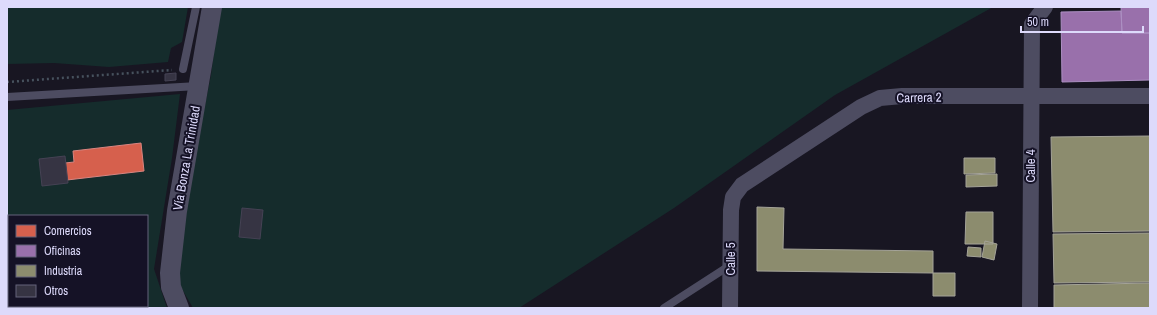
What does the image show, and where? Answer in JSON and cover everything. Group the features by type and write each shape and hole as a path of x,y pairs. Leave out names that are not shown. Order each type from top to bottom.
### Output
{"street":[{"name":"Vía Bonza La Trinidad","path":"179,308 171,287 170,273 176,211 212,7"},
{"name":"Calle 4","path":"1030,308 1030,95 1032,24 1045,7"},
{"name":"Carrera 2","path":"731,210 734,197 742,185 862,107 880,98 1030,95 1150,96"},
{"name":"Calle 5","path":"730,308 731,210"}],"lane":[{"path":"183,69 196,7"},
{"path":"7,97 199,86"},
{"path":"664,308 730,266"}],"path":[{"path":"7,82 169,70"}],"green space":[{"path":"7,7 188,7 182,42 171,48 168,62 109,67 54,63 7,64"},
{"path":"220,7 993,7 835,95 674,208 519,308 193,308 175,277 185,206 211,75"},
{"path":"180,94 172,158 154,269 167,308 7,308 7,110"}],"building: Comercios":[{"path":"141,143 144,171 67,180 65,163 74,162 73,151"}],"building: Oficinas":[{"path":"1121,7 1150,7 1150,33 1122,33"},
{"path":"1121,11 1122,33 1150,33 1150,80 1062,82 1061,12"}],"building: Industria":[{"path":"1150,136 1150,231 1053,232 1051,137"},
{"path":"964,158 995,158 995,173 964,174"},
{"path":"997,174 997,186 966,187 966,175"},
{"path":"757,207 784,208 783,249 933,251 933,273 757,271"},
{"path":"966,212 993,212 993,244 965,244"},
{"path":"1150,233 1150,282 1054,283 1053,234"},
{"path":"985,241 997,244 994,260 982,257"},
{"path":"968,247 981,248 981,257 967,256"},
{"path":"933,273 955,273 955,296 933,296"},
{"path":"1150,283 1150,308 1054,308 1054,285"}],"building: Otros":[{"path":"176,73 176,80 165,81 165,74"},
{"path":"65,156 68,183 42,186 39,159"},
{"path":"242,208 263,210 260,239 239,237"}]}
